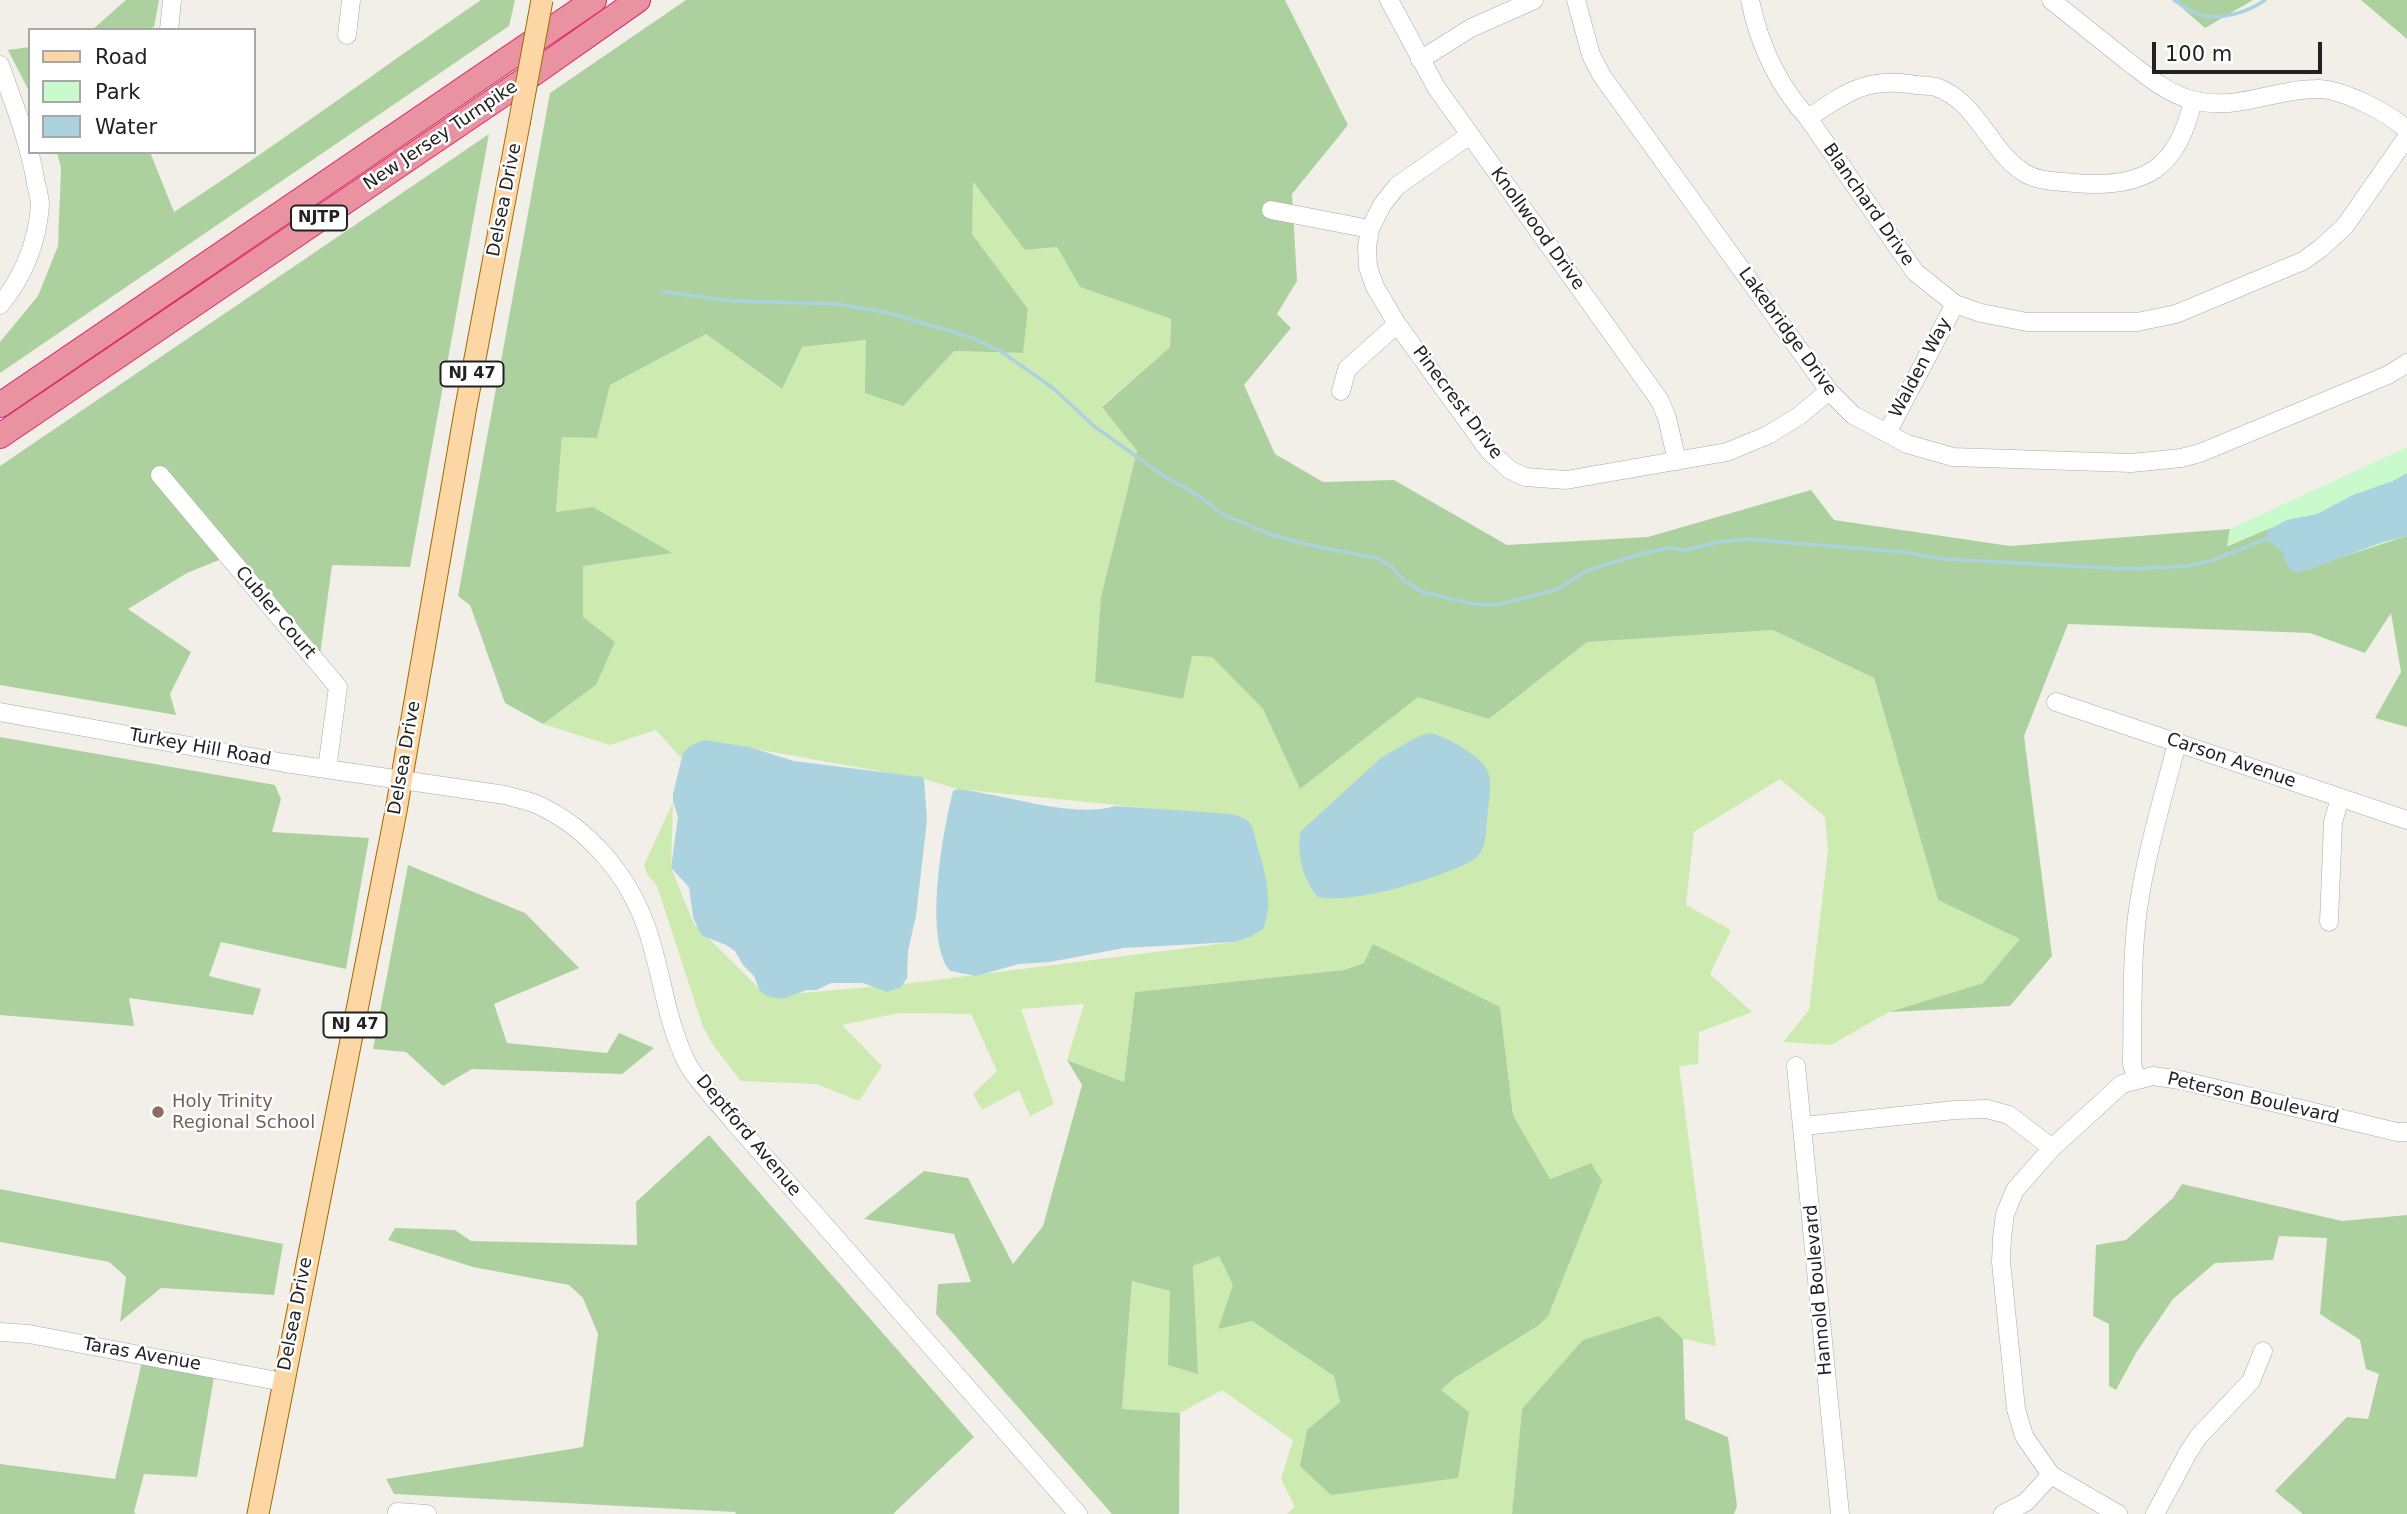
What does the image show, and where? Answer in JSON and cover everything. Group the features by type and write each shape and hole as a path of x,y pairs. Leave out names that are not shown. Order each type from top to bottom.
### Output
{"highway":[{"name":"New Jersey Turnpike","path":"0,405 594,0"},
{"name":"New Jersey Turnpike","path":"0,436 638,0"}],"main road":[{"name":"Delsea Drive","path":"258,1514 340,1104 542,0"}],"street":[{"path":"169,28 172,0"},
{"path":"346,35 351,0"},
{"name":"Knollwood Drive","path":"1389,0 1420,60 1470,135 1660,401 1667,418 1677,461"},
{"path":"1420,60 1471,28 1534,0"},
{"name":"Lakebridge Drive","path":"1576,0 1591,55 1602,76 1829,391 1853,415 1907,444 1953,457 2131,463 2181,458 2200,453 2388,375 2407,363"},
{"name":"Blanchard Drive","path":"1750,0 1763,45 1792,101 1808,118 1915,272 1955,304 1981,313 2027,322 2137,321 2176,314 2303,261 2321,248 2345,226 2407,137"},
{"path":"2051,0 2165,89 2193,100 2225,104 2318,88 2362,102 2387,115 2407,130"},
{"path":"0,65 28,147"},
{"path":"1808,118 1865,85 1887,81 1936,88 1958,100 1973,114 1997,147 2023,173 2038,180 2108,185 2134,180 2155,169 2174,151 2187,129 2193,100"},
{"name":"Pinecrest Drive","path":"1470,135 1397,186 1382,205 1370,229 1368,267 1375,287 1397,324 1489,451 1510,470 1525,477 1566,480 1727,452 1748,445 1800,416 1829,391"},
{"path":"0,306 24,270 32,244 40,204 31,154"},
{"path":"1271,211 1370,229"},
{"name":"Walden Way","path":"1887,433 1955,304"},
{"path":"1341,391 1348,369 1397,324"},
{"name":"Cubler Court","path":"160,475 338,687 327,769"},
{"name":"Carson Avenue","path":"2056,702 2407,820"},
{"name":"Turkey Hill Road","path":"0,712 400,780"},
{"path":"2119,1514 2051,1475 2024,1436 2016,1409 2001,1262 2005,1214 2015,1190 2052,1148 2122,1084 2136,1079 2132,1064 2137,912 2144,870 2177,743"},
{"name":"Deptford Avenue","path":"400,780 505,795 534,804 580,831 595,846 628,888 647,928 669,1012 688,1064 734,1122 1078,1514"},
{"path":"2329,922 2333,822 2340,798"},
{"name":"Hannold Boulevard","path":"1796,1066 1840,1514"},
{"name":"Peterson Boulevard","path":"2136,1079 2153,1076 2180,1080 2397,1132 2407,1132"},
{"path":"1804,1126 1955,1110 1987,1110 2009,1115 2052,1148"},
{"name":"Taras Avenue","path":"0,1332 29,1334 283,1382"},
{"path":"2155,1514 2199,1436 2251,1381 2263,1351"},
{"path":"2003,1514 2026,1502 2051,1475"},
{"path":"397,1512 427,1514"}],"green space":[{"path":"126,0 159,0 154,27 94,28"},
{"path":"481,0 515,0 509,26 0,373 0,342 38,296 58,246 61,168 58,154 151,154 174,212"},
{"path":"686,0 1285,0 1348,125 1292,194 1297,281 1277,314 1291,328 1244,385 1275,454 1323,482 1394,480 1507,545 1648,537 1811,490 1834,520 2010,546 2230,529 2228,546 2270,528 2407,536 2407,727 2375,718 2401,672 2391,613 2365,653 2310,633 2068,624 2024,736 2052,956 2010,1006 1889,1012 1983,983 2020,939 1938,900 1874,678 1773,630 1587,642 1489,719 1418,697 1300,789 1263,709 1212,657 1192,656 1183,699 1095,682 1101,597 1137,451 1102,407 1170,347 1171,319 1080,287 1057,247 1025,250 973,182 972,234 1028,309 1023,353 954,351 903,406 865,393 866,340 802,347 782,389 706,334 610,385 597,438 562,437 556,512 593,507 672,553 583,566 583,617 615,642 596,685 543,724 505,703 470,605 458,596 550,93"},
{"path":"2173,0 2253,0 2205,28"},
{"path":"2361,0 2407,0 2407,39"},
{"path":"28,47 28,89 8,50"},
{"path":"489,134 410,567 332,565 320,655 234,554 187,573 128,609 191,652 170,694 176,715 0,685 0,466"},
{"path":"972,181 1025,250 1057,247 1080,287 1171,319 1170,347 1102,406 1137,451 1101,597 1192,656 1212,657 1263,709 1300,789 1418,696 1489,719 1587,642 1773,630 1874,678 1938,900 2021,939 1983,983 1889,1012 1831,1045 1783,1042 1809,1010 1828,851 1825,817 1780,779 1694,832 1686,905 1731,930 1710,974 1752,1012 1699,1032 1698,1064 1679,1066 1716,1346 1683,1339 1659,1316 1522,1409 1512,1514 1287,1514 1295,1507 1281,1479 1293,1440 1222,1390 1180,1413 1122,1409 1132,1281 1170,1290 1169,1365 1197,1373 1193,1266 1220,1255 1252,1321 1334,1376 1340,1402 1307,1430 1441,1390 1456,1377 1591,1163 1550,1179 1513,1115 1500,1007 1364,963 1344,970 1135,992 1124,1082 1067,1060 1084,1004 1021,1009 1054,1104 1030,1116 1019,1090 982,1110 973,1094 997,1071 971,1014 899,1013 842,1025 882,1066 859,1101 817,1084 741,1081 713,1045 703,1027 657,886 647,874 644,865 673,802 671,868 694,924 767,996 904,984 1234,942 1244,818 958,789 924,779 704,740 681,758 656,730 610,745 543,724 596,685 583,617 583,566 671,553 556,513 562,437 597,437 610,385 706,334 781,389 802,347 866,340 954,351 1022,353 1028,309 972,234"},
{"path":"2407,447 2407,536 2296,572 2270,528 2227,546 2230,529"},
{"path":"0,737 275,785 281,799 272,832 369,838 346,969 221,942 209,976 261,989 253,1015 129,998 134,1026 0,1015"},
{"path":"408,865 525,913 579,968 494,1004 507,1043 607,1053 619,1033 654,1048 622,1074 472,1069 443,1086 406,1052 373,1049"},
{"path":"1373,944 1500,1007 1513,1115 1550,1179 1591,1163 1602,1181 1548,1316 1539,1325 1456,1377 1441,1390 1469,1412 1458,1478 1331,1495 1300,1466 1307,1430 1340,1402 1334,1376 1252,1321 1218,1329 1233,1285 1219,1256 1193,1266 1198,1374 1168,1365 1170,1291 1132,1281 1122,1409 1180,1413 1179,1514 1112,1514 936,1314 938,1284 971,1282 954,1234 864,1219 924,1171 968,1178 1013,1264 1043,1226 1082,1085 1067,1060 1124,1082 1135,992 1344,970 1364,963"},
{"path":"709,1135 974,1437 893,1514 736,1514 394,1494 386,1479 583,1447 598,1334 583,1298 569,1285 473,1267 388,1240 395,1228 455,1230 471,1241 637,1245 636,1202"},
{"path":"2182,1184 2342,1221 2407,1215 2407,1514 2303,1514 2275,1491 2347,1417 2368,1419 2379,1374 2366,1369 2360,1340 2320,1314 2327,1238 2279,1236 2273,1260 2215,1263 2173,1299 2136,1353 2116,1390 2109,1386 2109,1324 2093,1316 2096,1245 2126,1240 2173,1198"},
{"path":"0,1189 283,1244 274,1295 161,1288 120,1322 126,1277 109,1262 0,1242"},
{"path":"1659,1316 1683,1339 1685,1419 1728,1437 1737,1506 1734,1514 1512,1514 1522,1409 1583,1340"},
{"path":"143,1357 215,1371 197,1477 144,1474 134,1512 136,1514 0,1514 0,1464 115,1479"}],"water":[{"path":"2407,473 2407,536 2296,572 2288,568 2282,551 2267,540 2268,530 2287,520 2317,514 2353,495 2393,481"},
{"path":"1431,733 1463,748 1479,760 1488,772 1490,796 1481,852 1459,867 1395,889 1352,897 1318,897 1308,883 1302,866 1299,848 1301,831 1382,757 1421,735"},
{"path":"704,740 749,747 794,761 924,779 927,820 916,916 908,951 907,978 901,987 887,992 863,983 831,983 817,990 807,990 782,999 767,996 760,991 754,976 743,965 735,951 703,936 699,931 693,917 689,887 671,868 678,817 673,794 683,753 690,746"},
{"path":"958,789 1059,808 1080,810 1115,806 1232,814 1242,817 1253,829 1266,879 1268,904 1263,929 1234,942 1124,948 1050,962 1019,964 976,976 950,971 942,955 936,910 945,831 953,791"}],"waterway":[{"path":"2174,0 2188,10 2212,17 2236,14 2265,0"},
{"path":"664,292 733,301 837,304 885,312 967,336 999,350 1053,388 1095,427 1167,478 1198,495 1222,514 1269,534 1304,544 1377,558 1392,567 1404,581 1423,592 1473,604 1496,605 1556,590 1588,570 1644,553 1669,548 1686,550 1746,539 1903,552 1944,559 2128,569 2187,566 2211,561 2269,538"}],"place":[{"name":"Holy Trinity Regional School","path":"158,1112"}]}
